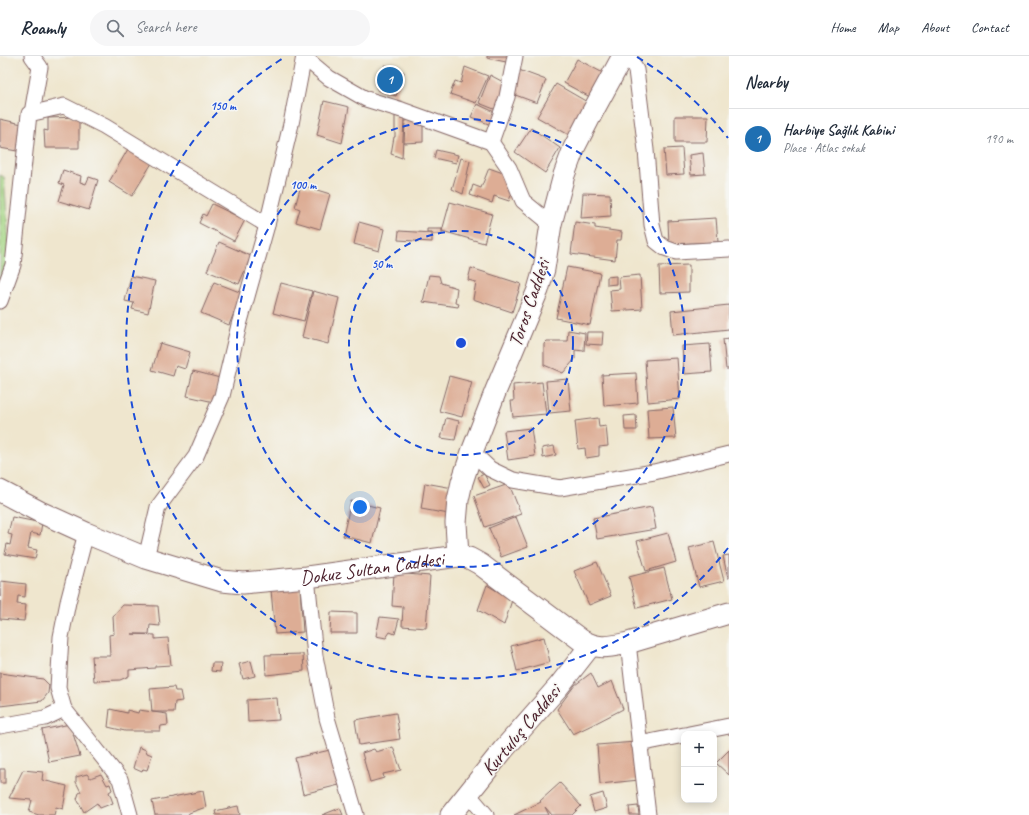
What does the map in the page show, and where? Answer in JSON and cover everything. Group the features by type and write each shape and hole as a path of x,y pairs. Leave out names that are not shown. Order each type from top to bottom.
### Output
{"street":[{"path":"0,301 12,265 29,114 32,113 40,67 32,56"},
{"path":"491,142 507,97 515,56"},
{"name":"Toros Caddesi","path":"458,556 456,523 458,500 462,482 496,390 538,290 544,269 551,224 564,176 574,148 623,56"},
{"path":"629,56 636,70 646,150 652,225 656,241 665,248 676,252 729,249"},
{"path":"146,558 158,507 196,456 222,396 267,225 291,124 304,57 329,78 366,99 402,110 491,142 509,168 523,201 551,224"},
{"path":"32,113 64,106 104,126 267,225"},
{"path":"472,452 490,470 513,480 560,488 654,472 729,454"},
{"name":"Dokuz Sultan Caddesi","path":"0,491 40,512 146,558 222,581 242,583 307,577 458,556 469,558 480,564 581,640 591,645 601,647 628,642 729,613"},
{"path":"86,533 68,602 61,637 58,688 64,709 120,779 130,815"},
{"path":"307,577 315,656 327,718 356,815"},
{"path":"628,642 648,815"},
{"name":"Kurtuluş Caddesi","path":"451,815 503,750 559,686 591,645"},
{"path":"0,726 46,718 64,709"},
{"path":"704,731 729,726"},
{"path":"639,744 681,736"},
{"path":"468,794 486,815"}],"green space":[{"path":"0,175 4,177 10,255 0,281"}],"building":[{"path":"487,56 508,56 506,62 487,58"},
{"path":"577,59 603,73 590,97 564,83"},
{"path":"385,65 404,72 396,96 377,89"},
{"path":"465,67 488,76 476,103 450,94 455,81 461,83"},
{"path":"519,70 546,80 537,103 510,93"},
{"path":"490,75 507,84 499,111 479,103"},
{"path":"556,84 589,103 571,136 537,117"},
{"path":"324,101 349,107 342,143 317,135"},
{"path":"477,104 501,115 496,127 471,117"},
{"path":"395,116 404,119 402,158 391,154 395,137"},
{"path":"675,116 708,116 707,142 675,142"},
{"path":"79,117 79,148 45,148 44,130 48,131 48,118"},
{"path":"423,118 423,142 404,143 405,121"},
{"path":"0,119 22,124 17,151 0,148"},
{"path":"531,128 560,148 545,173 515,152"},
{"path":"682,148 684,174 666,175 664,149"},
{"path":"128,149 152,163 132,196 109,182"},
{"path":"436,150 458,155 456,163 434,158"},
{"path":"703,153 705,174 691,175 689,155"},
{"path":"461,158 470,161 463,194 452,189"},
{"path":"489,168 517,178 509,201 494,196 492,203 470,195 473,185 481,188"},
{"path":"63,170 81,176 80,182 86,184 89,177 98,180 89,210 59,201 64,185 59,183"},
{"path":"301,185 330,194 320,229 296,222 300,209 295,207"},
{"path":"583,193 610,194 611,216 581,218"},
{"path":"450,202 492,214 484,243 442,231"},
{"path":"212,204 245,220 234,241 199,223 203,214 206,216"},
{"path":"716,218 718,242 669,244 668,221"},
{"path":"359,222 384,229 379,251 354,244"},
{"path":"575,222 595,225 595,228 622,232 621,240 617,240 615,260 571,254"},
{"path":"427,229 442,229 442,234 427,232"},
{"path":"399,231 432,233 432,242 398,240"},
{"path":"219,242 251,256 239,284 207,271"},
{"path":"689,265 689,292 660,293 659,266"},
{"path":"567,267 600,273 590,325 556,318"},
{"path":"471,268 521,284 512,312 473,299 476,282 468,280"},
{"path":"429,275 439,276 441,283 457,288 455,303 459,304 458,307 423,302"},
{"path":"640,275 642,309 612,311 610,290 620,289 619,277"},
{"path":"131,276 155,281 148,313 132,309 134,303 125,301"},
{"path":"616,276 616,284 607,285 607,277"},
{"path":"214,282 242,293 229,325 201,313"},
{"path":"281,283 312,291 304,321 273,313"},
{"path":"313,291 339,298 328,344 302,337"},
{"path":"729,305 729,329 673,335 671,311"},
{"path":"568,330 585,333 584,351 575,350 575,359 563,373 544,365 544,344 547,341 567,341"},
{"path":"587,332 603,332 602,345 586,344"},
{"path":"729,338 729,369 726,369 723,339"},
{"path":"160,343 190,352 185,369 176,366 173,376 152,370"},
{"path":"710,344 712,372 684,374 682,346"},
{"path":"677,358 680,399 648,402 645,360"},
{"path":"193,371 220,378 214,402 187,396"},
{"path":"636,373 638,403 604,406 602,375"},
{"path":"449,376 472,382 462,417 439,411"},
{"path":"568,379 571,411 549,413 546,381"},
{"path":"542,382 546,414 513,417 511,401 514,401 513,385"},
{"path":"673,407 676,438 649,439 647,409"},
{"path":"636,415 637,430 625,430 624,416"},
{"path":"446,418 459,421 455,440 441,438"},
{"path":"598,418 599,427 606,426 608,446 599,447 599,456 586,458 585,448 578,449 575,421"},
{"path":"531,428 535,456 508,460 504,431"},
{"path":"554,446 556,455 543,458 542,448"},
{"path":"484,474 490,485 484,488 478,477"},
{"path":"425,483 453,488 449,514 421,509"},
{"path":"509,484 521,514 485,527 474,496"},
{"path":"351,501 380,508 372,543 343,536"},
{"path":"652,507 656,529 597,539 593,518"},
{"path":"12,517 42,523 40,535 31,533 28,548 37,550 35,559 5,554 7,544 10,545 12,535 8,534"},
{"path":"516,517 528,547 501,557 489,528"},
{"path":"668,533 676,562 646,571 637,541"},
{"path":"714,542 724,581 699,587 689,548"},
{"path":"729,555 729,578 728,578 723,556"},
{"path":"597,562 611,596 589,605 574,571"},
{"path":"664,568 672,599 637,608 629,577"},
{"path":"394,573 430,576 426,628 402,626 403,607 392,606"},
{"path":"1,581 26,584 25,597 18,596 17,604 26,605 24,621 0,619"},
{"path":"487,585 512,600 504,625 478,610"},
{"path":"300,588 303,632 275,634 271,590"},
{"path":"123,605 158,606 160,626 150,625 149,634 132,634 155,635 155,639 168,638 171,665 129,670 129,676 120,680 94,681 92,656 110,656 109,635 114,634 113,616"},
{"path":"331,612 357,613 357,633 330,633"},
{"path":"380,617 399,619 395,634 390,632 386,638 376,636"},
{"path":"544,637 550,662 517,671 511,646"},
{"path":"303,654 304,671 266,675 265,655"},
{"path":"251,661 255,676 243,679 239,664"},
{"path":"212,663 221,663 220,672 211,671"},
{"path":"0,673 43,679 49,685 48,693 42,701 0,706"},
{"path":"591,673 598,688 612,681 623,709 573,734 557,709 575,685"},
{"path":"174,687 175,691 180,691 182,701 175,702 174,712 152,712 150,689"},
{"path":"277,698 279,720 248,722 247,700"},
{"path":"110,709 127,713 127,710 138,713 139,710 167,714 168,725 161,726 160,731 125,731 108,727"},
{"path":"396,713 400,739 359,745 355,720"},
{"path":"70,724 80,756 49,762 42,730"},
{"path":"636,742 639,780 600,784 597,745"},
{"path":"139,747 152,755 147,770 143,769 142,772 133,768"},
{"path":"393,747 401,770 383,774 384,778 370,782 362,753 374,749 376,752"},
{"path":"330,750 339,785 303,794 295,758"},
{"path":"729,750 729,775 717,764 717,762"},
{"path":"0,769 5,769 5,783 0,783"},
{"path":"23,770 43,772 42,780 67,786 63,809 56,807 54,815 39,815 29,812 32,800 9,798"},
{"path":"87,774 90,778 101,774 107,785 110,784 112,790 109,792 113,803 100,808 97,803 84,812 77,799 79,793 81,792 76,782 76,777"},
{"path":"560,783 581,806 572,815 552,815 545,807 549,815 514,815 541,802 540,801"},
{"path":"203,791 206,807 189,813 188,815 155,815 152,801"},
{"path":"603,793 607,808 594,812 590,797"},
{"path":"238,806 240,815 216,815 215,811"},
{"path":"638,806 639,815 630,815 629,807"},
{"path":"340,808 343,815 322,815"}],"place":[{"name":"Harbiye Sağlık Kabini","path":"390,80"}]}
